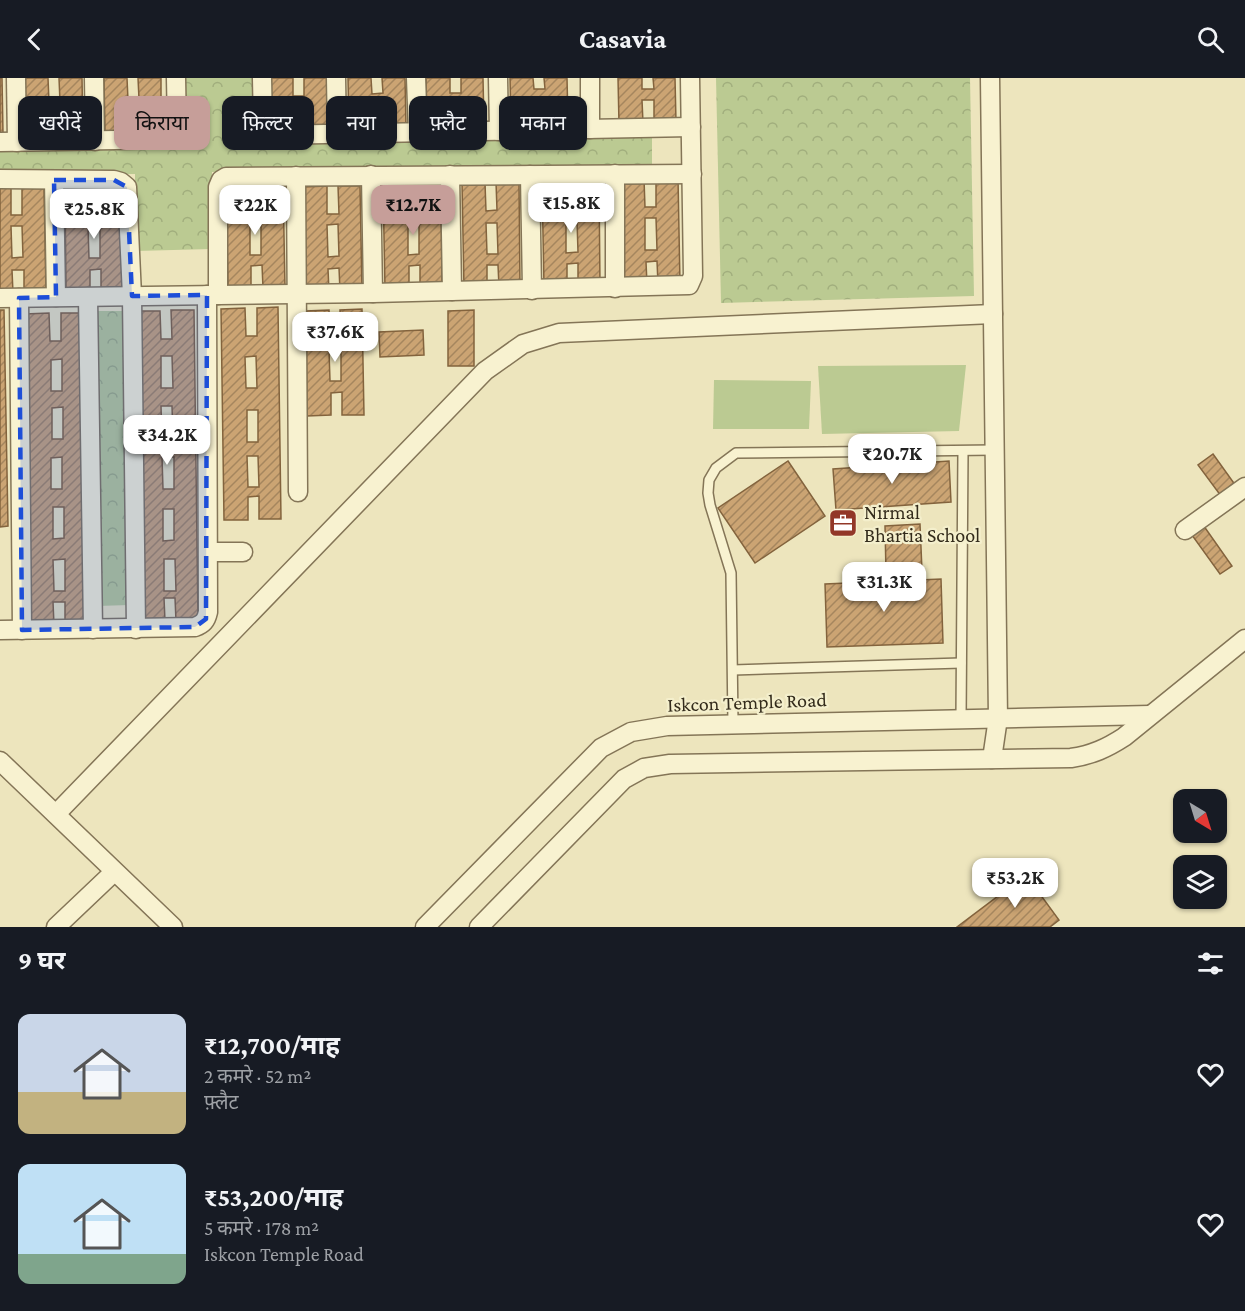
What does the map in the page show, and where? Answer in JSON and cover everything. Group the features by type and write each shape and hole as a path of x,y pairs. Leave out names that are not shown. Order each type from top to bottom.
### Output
{"street":[{"path":"8,142 16,78"},
{"path":"94,78 94,96"},
{"path":"102,141 172,139 177,129 176,78"},
{"path":"262,78 263,126 268,134 326,133"},
{"path":"336,78 336,96"},
{"path":"416,78 417,96"},
{"path":"487,130 499,130 498,78"},
{"path":"590,78 590,129"},
{"path":"0,298 532,290 689,285 693,276 690,78"},
{"path":"990,78 998,718 992,759"},
{"path":"587,129 691,127"},
{"path":"615,174 615,288"},
{"path":"0,630 136,629 202,625 208,612 212,295 218,187 221,180 234,176 692,174"},
{"path":"530,175 532,290"},
{"path":"296,176 298,492"},
{"path":"371,176 373,293"},
{"path":"450,176 452,291"},
{"path":"0,179 114,180 127,187 132,296 136,629"},
{"path":"54,180 56,297"},
{"path":"88,297 93,630"},
{"path":"19,298 22,630"},
{"path":"56,814 485,371 522,344 559,333 993,314"},
{"path":"1185,530 1245,487"},
{"path":"208,552 243,552"},
{"path":"479,927 624,779 644,768 670,764 1071,758 1090,755 1116,742 1245,639"},
{"name":"Iskcon Temple Road","path":"425,927 601,748 631,732 667,726 1150,715"},
{"path":"0,761 173,927"},
{"path":"56,927 114,872"}],"lane":[{"path":"733,724 731,573 708,493 709,480 716,468 736,453 995,450"},
{"path":"961,719 963,451"},
{"path":"733,670 961,663"}],"highlighted area":[{"path":"54,180 114,180 127,187 132,296 207,295 206,619 195,627 22,630 19,298 56,297"}],"green space":[{"path":"181,78 257,78 257,96 222,96 222,150 314,150 314,137 326,137 326,150 397,150 397,137 409,136 409,150 487,150 487,136 499,136 499,150 587,150 587,135 652,134 652,168 212,172 212,249 135,251 135,174 0,176 0,147 18,147 18,150 102,150 102,146 114,146 114,150 210,150 210,96 181,96"},
{"path":"716,78 970,78 974,296 721,303"},
{"path":"94,311 127,311 130,605 97,606"},
{"path":"966,365 959,431 822,434 818,366"},
{"path":"714,380 811,381 809,429 713,429"}],"building":[{"path":"0,78 2,78 3,133 0,133"},
{"path":"25,78 48,78 49,96 25,96"},
{"path":"59,78 82,78 82,96 60,96"},
{"path":"104,78 127,78 128,96 114,96 114,134 105,134"},
{"path":"138,78 161,78 161,96 139,96"},
{"path":"270,78 293,78 293,96 270,96"},
{"path":"304,78 327,78 326,129 314,129 314,96 304,96"},
{"path":"348,78 371,78 372,94 383,93 382,78 405,78 406,126 397,126 397,96 348,96"},
{"path":"426,78 450,78 450,93 461,93 461,78 483,78 483,96 426,96"},
{"path":"510,78 533,78 534,89 545,89 544,78 567,78 567,96 510,96"},
{"path":"618,78 642,78 642,89 654,89 653,78 675,78 676,122 654,123 654,100 642,100 643,123 619,124"},
{"path":"678,178 680,284 658,284 657,261 646,262 647,284 623,285 621,180 644,179 645,207 656,207 656,179","holes":["645,218 656,218 657,250 645,250"]},
{"path":"565,181 566,209 577,209 576,181 599,181 600,286 578,286 578,263 567,264 567,287 544,287 542,182","holes":["566,221 577,221 578,252 566,253"]},
{"path":"283,182 285,288 263,288 262,265 251,266 251,288 228,289 226,184 250,183 250,211 261,211 261,183","holes":["261,223 261,255 250,255 250,224"]},
{"path":"441,182 442,288 420,288 420,265 409,266 409,289 385,289 383,184 407,183 408,211 419,211 418,183","holes":["419,223 419,254 408,255 408,224"]},
{"path":"496,182 519,182 520,287 499,287 498,265 487,265 487,288 464,289 462,183 485,183 486,211 497,210","holes":["486,223 497,223 498,254 487,254"]},
{"path":"122,186 124,292 101,292 101,269 90,270 90,293 66,293 65,188 88,187 89,215 100,215 99,187","holes":["100,226 100,258 89,258 88,227"]},
{"path":"327,186 327,214 339,214 338,186 360,186 362,291 340,291 339,268 328,269 329,292 305,292 303,187","holes":["338,224 339,256 328,257 327,225"]},
{"path":"22,187 44,187 46,292 24,292 24,270 12,270 13,293 0,293 0,188 11,188 11,215 22,215","holes":["11,226 22,226 23,257 12,258"]},
{"path":"278,307 281,519 259,519 259,496 248,497 248,520 224,520 221,309 245,308 246,336 257,336 257,308","holes":["256,356 257,388 246,388 245,357","247,410 258,410 258,442 247,442","247,456 258,456 259,487 248,487"]},
{"path":"362,309 364,415 342,415 342,392 331,393 331,415 307,416 306,311 329,310 330,338 341,338 340,310","holes":["329,350 341,350 341,381 330,381"]},
{"path":"0,310 4,310 8,526 0,527"},
{"path":"171,310 194,310 198,620 176,621 175,598 164,598 165,621 141,622 137,311 160,311 161,339 172,339","holes":["161,356 172,356 173,388 161,388","161,406 172,406 173,437 162,438","162,457 174,457 174,489 163,489","163,509 174,509 174,540 163,541","164,559 175,559 176,591 164,591"]},
{"path":"474,310 474,366 448,366 448,311"},
{"path":"49,313 50,341 61,341 61,313 82,313 87,624 65,624 65,602 53,602 54,625 30,625 25,314","holes":["62,359 62,391 51,391 51,360","63,407 63,439 52,439 52,408","62,457 62,489 51,489 51,458","53,507 64,507 64,538 53,539","65,559 65,591 54,591 53,560"]},
{"path":"423,330 424,355 380,357 379,332"},
{"path":"1213,454 1236,486 1221,496 1198,465"},
{"path":"788,461 825,516 755,563 718,508"},
{"path":"949,461 951,502 836,510 833,469"},
{"path":"1201,522 1232,566 1220,574 1189,531"},
{"path":"920,524 922,571 886,573 885,526"},
{"path":"941,579 943,643 827,647 825,584"},
{"path":"1026,875 1059,920 1050,927 957,927"}],"place":[{"name":"Nirmal Bhartia School","path":"843,523"}]}
